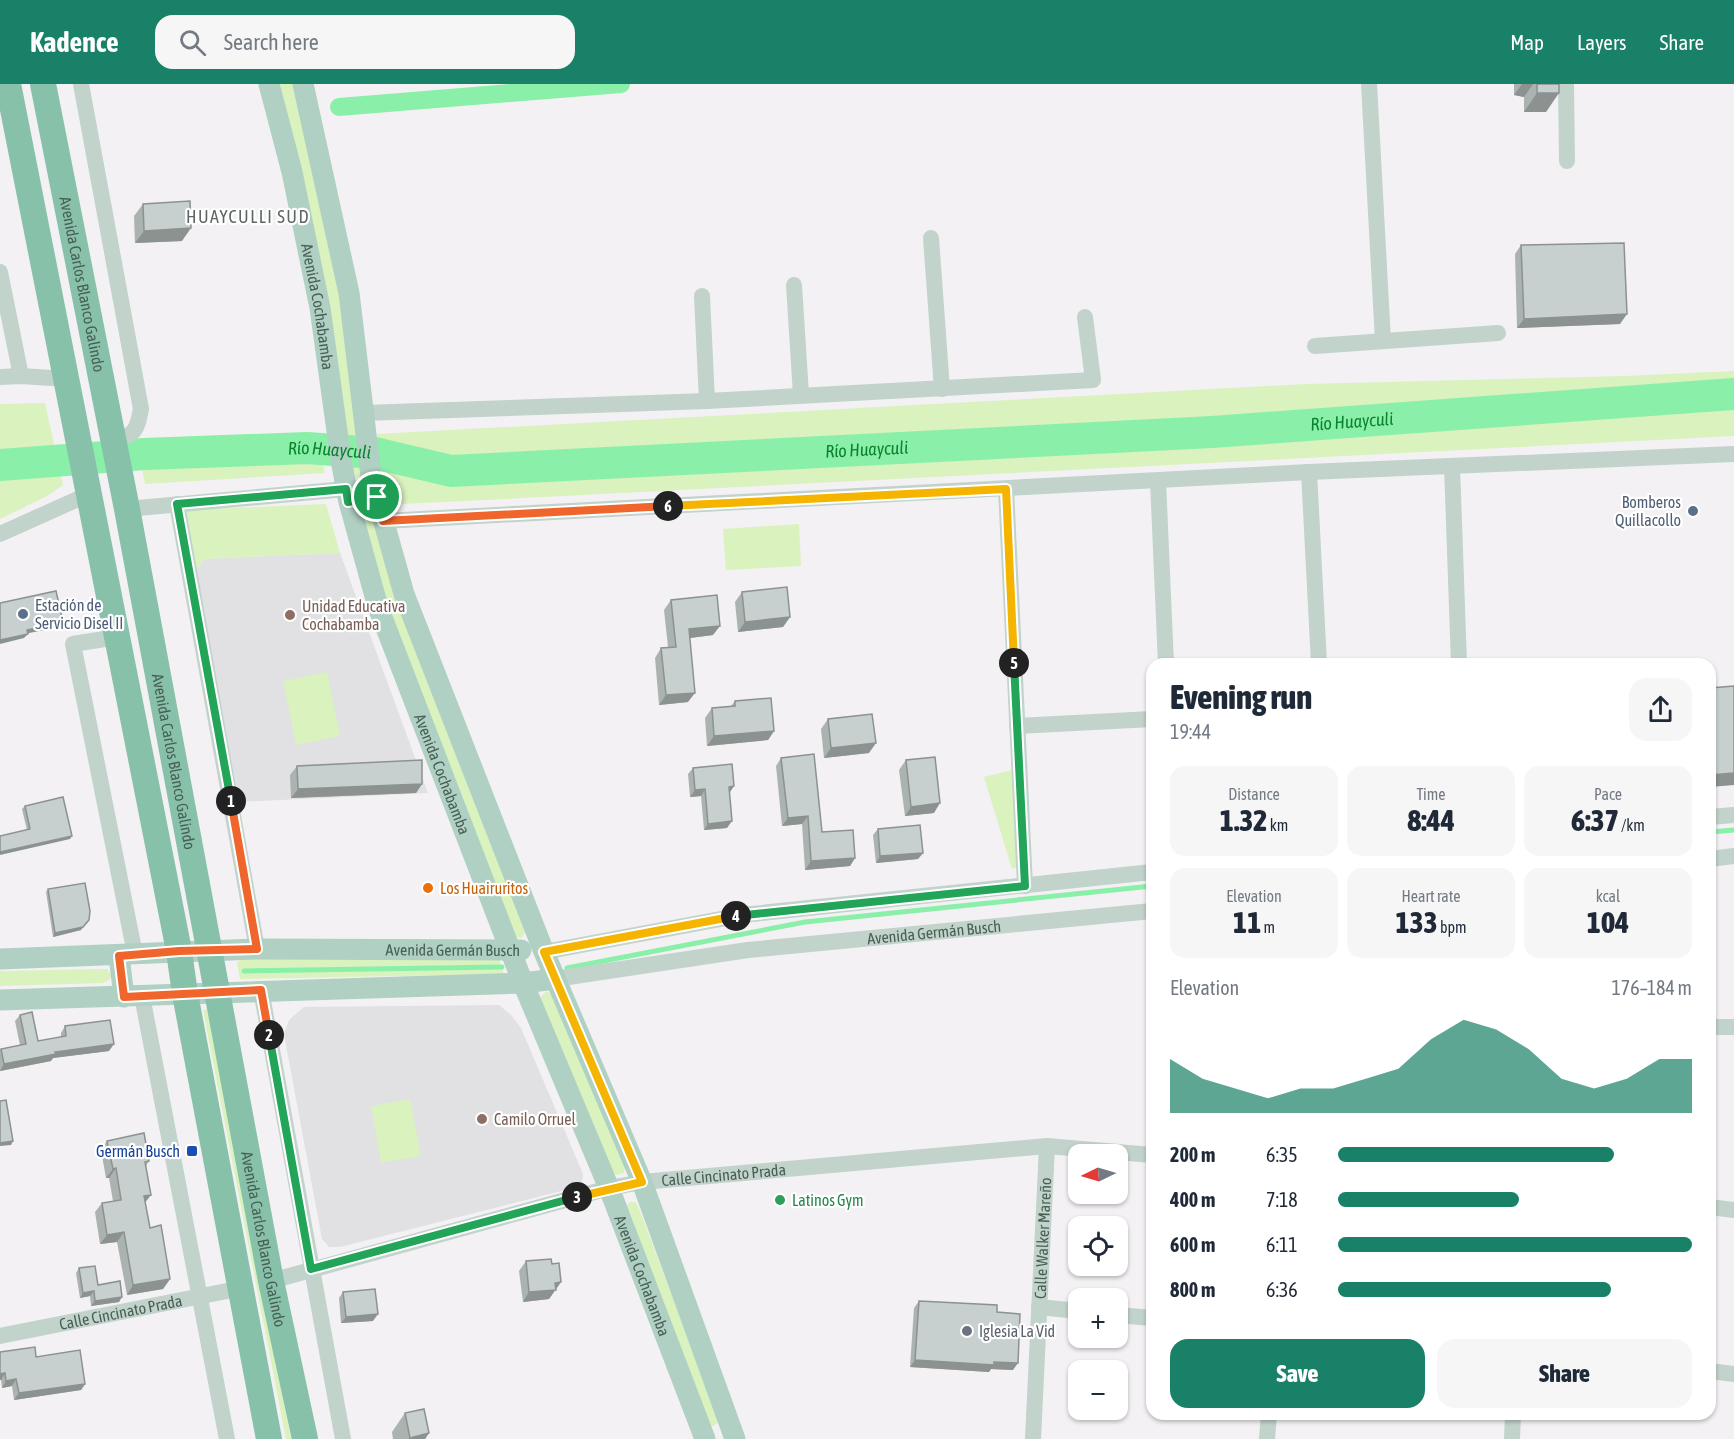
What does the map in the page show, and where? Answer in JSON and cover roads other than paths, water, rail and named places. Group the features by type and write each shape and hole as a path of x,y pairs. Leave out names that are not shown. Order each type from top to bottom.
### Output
{"highway":[{"name":"Avenida Carlos Blanco Galindo","path":"8,84 179,951 185,994 269,1439"},
{"name":"Avenida Carlos Blanco Galindo","path":"43,84 127,508 271,1281 304,1439"}],"main road":[{"name":"Avenida Cochabamba","path":"269,84 292,172 320,308 347,495 378,607 510,950 609,1188 705,1439"},
{"name":"Avenida Cochabamba","path":"303,84 349,293 368,450 377,497 404,594 544,952 606,1103 642,1182 735,1439"},
{"path":"347,495 377,497"},
{"name":"Avenida Germán Busch","path":"0,959 257,949 544,952"},
{"path":"127,955 133,997"},
{"name":"Avenida Germán Busch","path":"0,1000 523,983 555,979"}],"street":[{"path":"81,84 141,409 137,427 116,451"},
{"path":"1369,84 1383,341"},
{"path":"1566,84 1567,161"},
{"path":"931,238 942,389"},
{"path":"0,272 21,376"},
{"path":"794,285 801,395"},
{"path":"702,296 706,401"},
{"path":"364,413 706,401 1093,380 1085,317"},
{"path":"1315,346 1498,333"},
{"path":"0,377 21,376 66,380"},
{"path":"383,521 1309,472 1734,454"},
{"path":"1452,466 1459,658"},
{"path":"1309,472 1319,658"},
{"path":"0,534 85,473"},
{"path":"1158,481 1166,658"},
{"path":"1006,489 1025,886"},
{"path":"127,508 347,495"},
{"path":"177,504 257,949"},
{"path":"117,637 73,644 127,955"},
{"path":"1017,726 1146,719"},
{"path":"1716,816 1734,815"},
{"path":"1716,858 1734,856"},
{"name":"Avenida Germán Busch","path":"544,952 742,915 1146,873"},
{"name":"Avenida Germán Busch","path":"555,979 748,950 1146,912"},
{"path":"261,990 343,1439"},
{"path":"133,997 200,1298 227,1439"},
{"path":"1716,1027 1734,1027"},
{"name":"Calle Cincinato Prada","path":"271,1281 609,1188 642,1182 1047,1146 1146,1154"},
{"name":"Calle Walker Mareño","path":"1033,1439 1047,1146"},
{"path":"1716,1208 1734,1210"},
{"name":"Calle Cincinato Prada","path":"0,1336 242,1288"},
{"path":"1039,1308 1068,1310"},
{"path":"1128,1316 1146,1317"},
{"path":"1716,1372 1734,1374"},
{"path":"1267,1439 1269,1420"},
{"path":"1512,1439 1513,1420"}],"waterway":[{"path":"339,107 621,84"},
{"name":"Río Huayculi","path":"0,465 144,454 307,448 375,453 451,471 1212,432 1734,394"},
{"path":"1716,832 1734,830"},
{"path":"567,968 805,922 1146,887"},
{"path":"244,971 502,967"}],"place":[{"name":"Bomberos Quillacollo","path":"1693,511"},
{"name":"Estación de Servicio Disel II","path":"23,614"},
{"name":"Unidad Educativa Cochabamba","path":"290,615"},
{"name":"Los Huairuritos","path":"428,888"},
{"name":"Camilo Orruel","path":"482,1119"},
{"name":"Germán Busch","path":"192,1151"},
{"name":"Latinos Gym","path":"780,1200"},
{"name":"Iglesia La Vid","path":"967,1331"}],"district":[{"name":"HUAYCULLI SUD","path":"248,217"}]}
